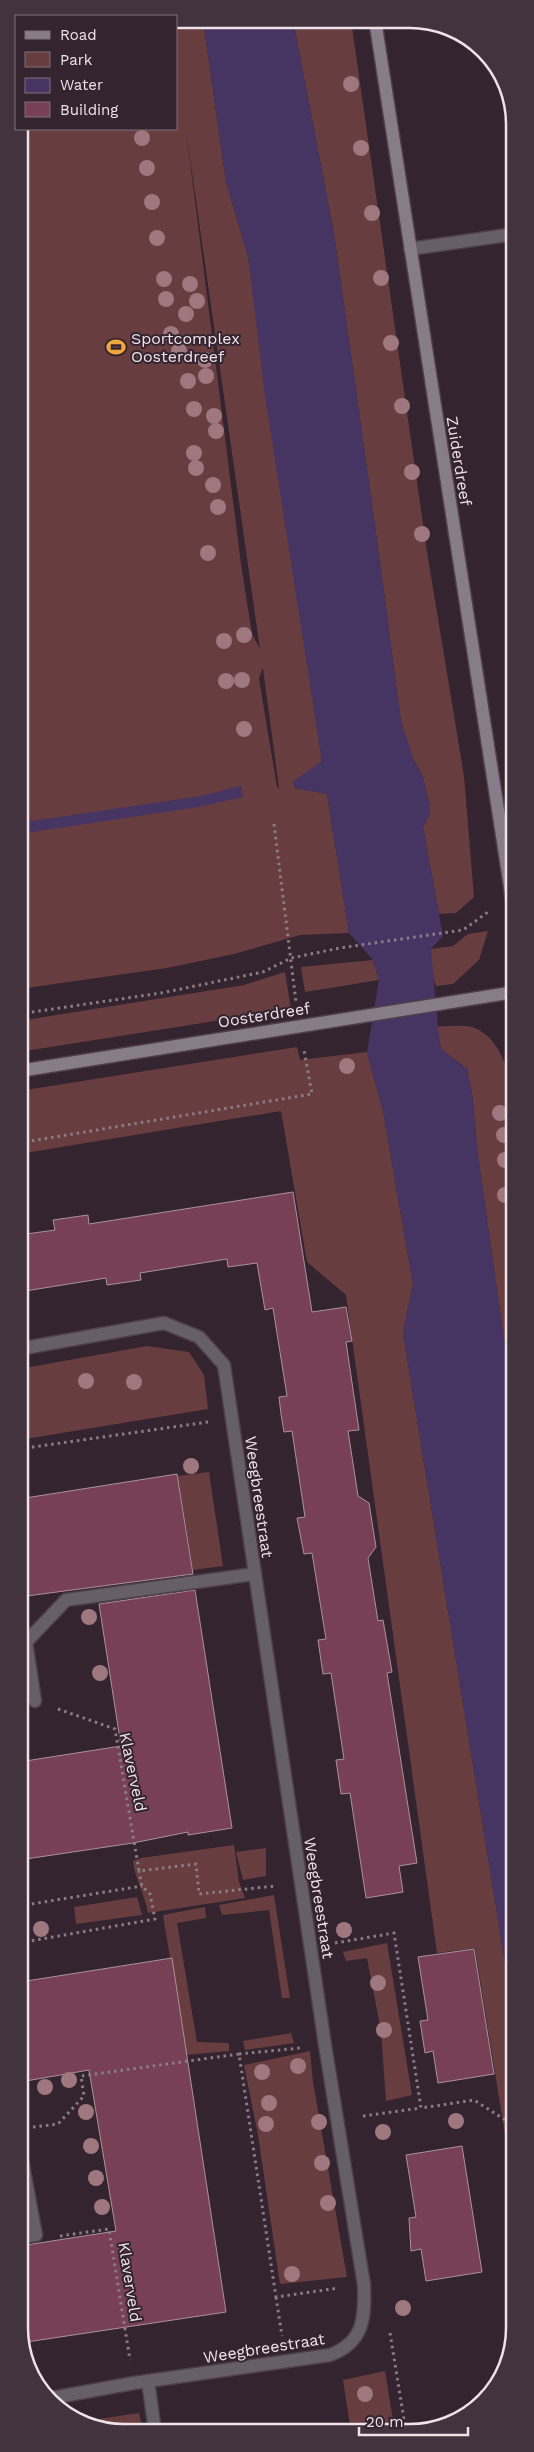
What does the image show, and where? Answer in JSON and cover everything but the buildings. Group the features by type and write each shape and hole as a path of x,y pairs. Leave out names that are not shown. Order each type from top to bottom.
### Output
{"street":[{"name":"Zuiderdreef","path":"376,28 506,866"},
{"path":"410,249 506,235"},
{"name":"Oosterdreef","path":"28,1069 506,994"},
{"name":"Weegbreestraat","path":"28,1347 164,1323 199,1337 224,1365 335,2113 364,2285 364,2323 340,2352 286,2362 141,2382 56,2397"},
{"path":"28,1640 66,1600 254,1574"},
{"path":"28,1657 34,1701"},
{"path":"28,2192 36,2235 28,2236"},
{"path":"141,2382 153,2424"}],"path":[{"path":"28,1013 162,993 263,972 291,958 340,948 463,930 484,913 506,907"},
{"path":"28,1448 231,1418"},
{"name":"Klaverveld","path":"28,1941 154,1919 150,1894 142,1886 115,1729 34,1701"},
{"path":"139,1871 196,1864 199,1894 301,1883"},
{"path":"28,1905 142,1886"},
{"path":"310,1947 394,1934 422,2108"},
{"path":"29,2128 58,2124 84,2096 81,2076 239,2054 325,2045"},
{"path":"239,2054 286,2362"},
{"path":"335,2113 360,2116 474,2100 506,2120"},
{"name":"Klaverveld","path":"36,2235 40,2238 109,2230 141,2382"},
{"path":"276,2297 364,2285"},
{"path":"390,2333 405,2424"}],"green space":[{"name":"Sportcomplex Oosterdreef","path":"178,28 204,28 226,182 248,256 322,762 293,782 295,788 327,794 349,933 300,935 234,954 167,968 28,988 28,130 178,130","holes":["186,130 260,649 252,634 241,564","263,669 279,788 277,787 259,679"]},
{"path":"295,28 352,28 427,552 464,776 474,897 456,913 439,914 423,827 430,814 430,806 422,774 413,759 401,722 334,234"},
{"path":"488,931 479,960 453,984 436,986 431,971 431,949 453,946 468,934"},
{"path":"373,960 379,980 305,992 301,967"},
{"path":"285,972 291,1009 28,1051 28,1020 244,985"},
{"path":"437,1026 472,1027 481,1031 489,1038 501,1054 506,1066 506,1354 478,1156 472,1093 467,1069 441,1049"},
{"path":"297,1047 300,1060 367,1052 383,1111 413,1284 403,1333 506,1968 506,2141 475,1948 437,1953 346,1295 307,1262 281,1111 28,1153 28,1090"},
{"path":"147,1346 189,1352 204,1375 208,1409 28,1439 28,1367"},
{"path":"209,1472 223,1566 193,1570 178,1476"},
{"path":"234,1845 239,1882 245,1898 148,1913 133,1861 141,1858"},
{"path":"266,1848 266,1876 243,1880 236,1852"},
{"path":"274,1895 290,1998 282,1998 269,1910 222,1915 219,1905"},
{"path":"137,1897 142,1915 76,1924 74,1907"},
{"path":"205,1907 206,1918 177,1923 197,2042 229,2043 229,2051 186,2055 163,1915"},
{"path":"387,1943 412,2095 386,2101 381,2031 367,1958 346,1961 343,1952"},
{"path":"291,2033 294,2043 245,2050 243,2041"},
{"path":"310,2051 313,2082 347,2277 280,2284 258,2135 244,2065"},
{"path":"385,2371 394,2424 350,2424 343,2380"},
{"path":"139,2413 141,2424 111,2424 95,2420"}],"water":[{"path":"204,28 295,28 334,234 401,722 413,759 422,774 430,806 430,814 423,827 443,936 431,949 439,1039 441,1049 467,1069 472,1093 478,1156 506,1354 506,1968 403,1333 413,1284 383,1111 367,1052 379,980 373,960 349,933 327,794 295,788 293,782 322,761 265,396 248,256 226,182"},
{"path":"241,786 243,797 198,807 28,833 28,822 201,796"}],"place":[{"name":"Sportcomplex Oosterdreef","path":"116,347"}]}
